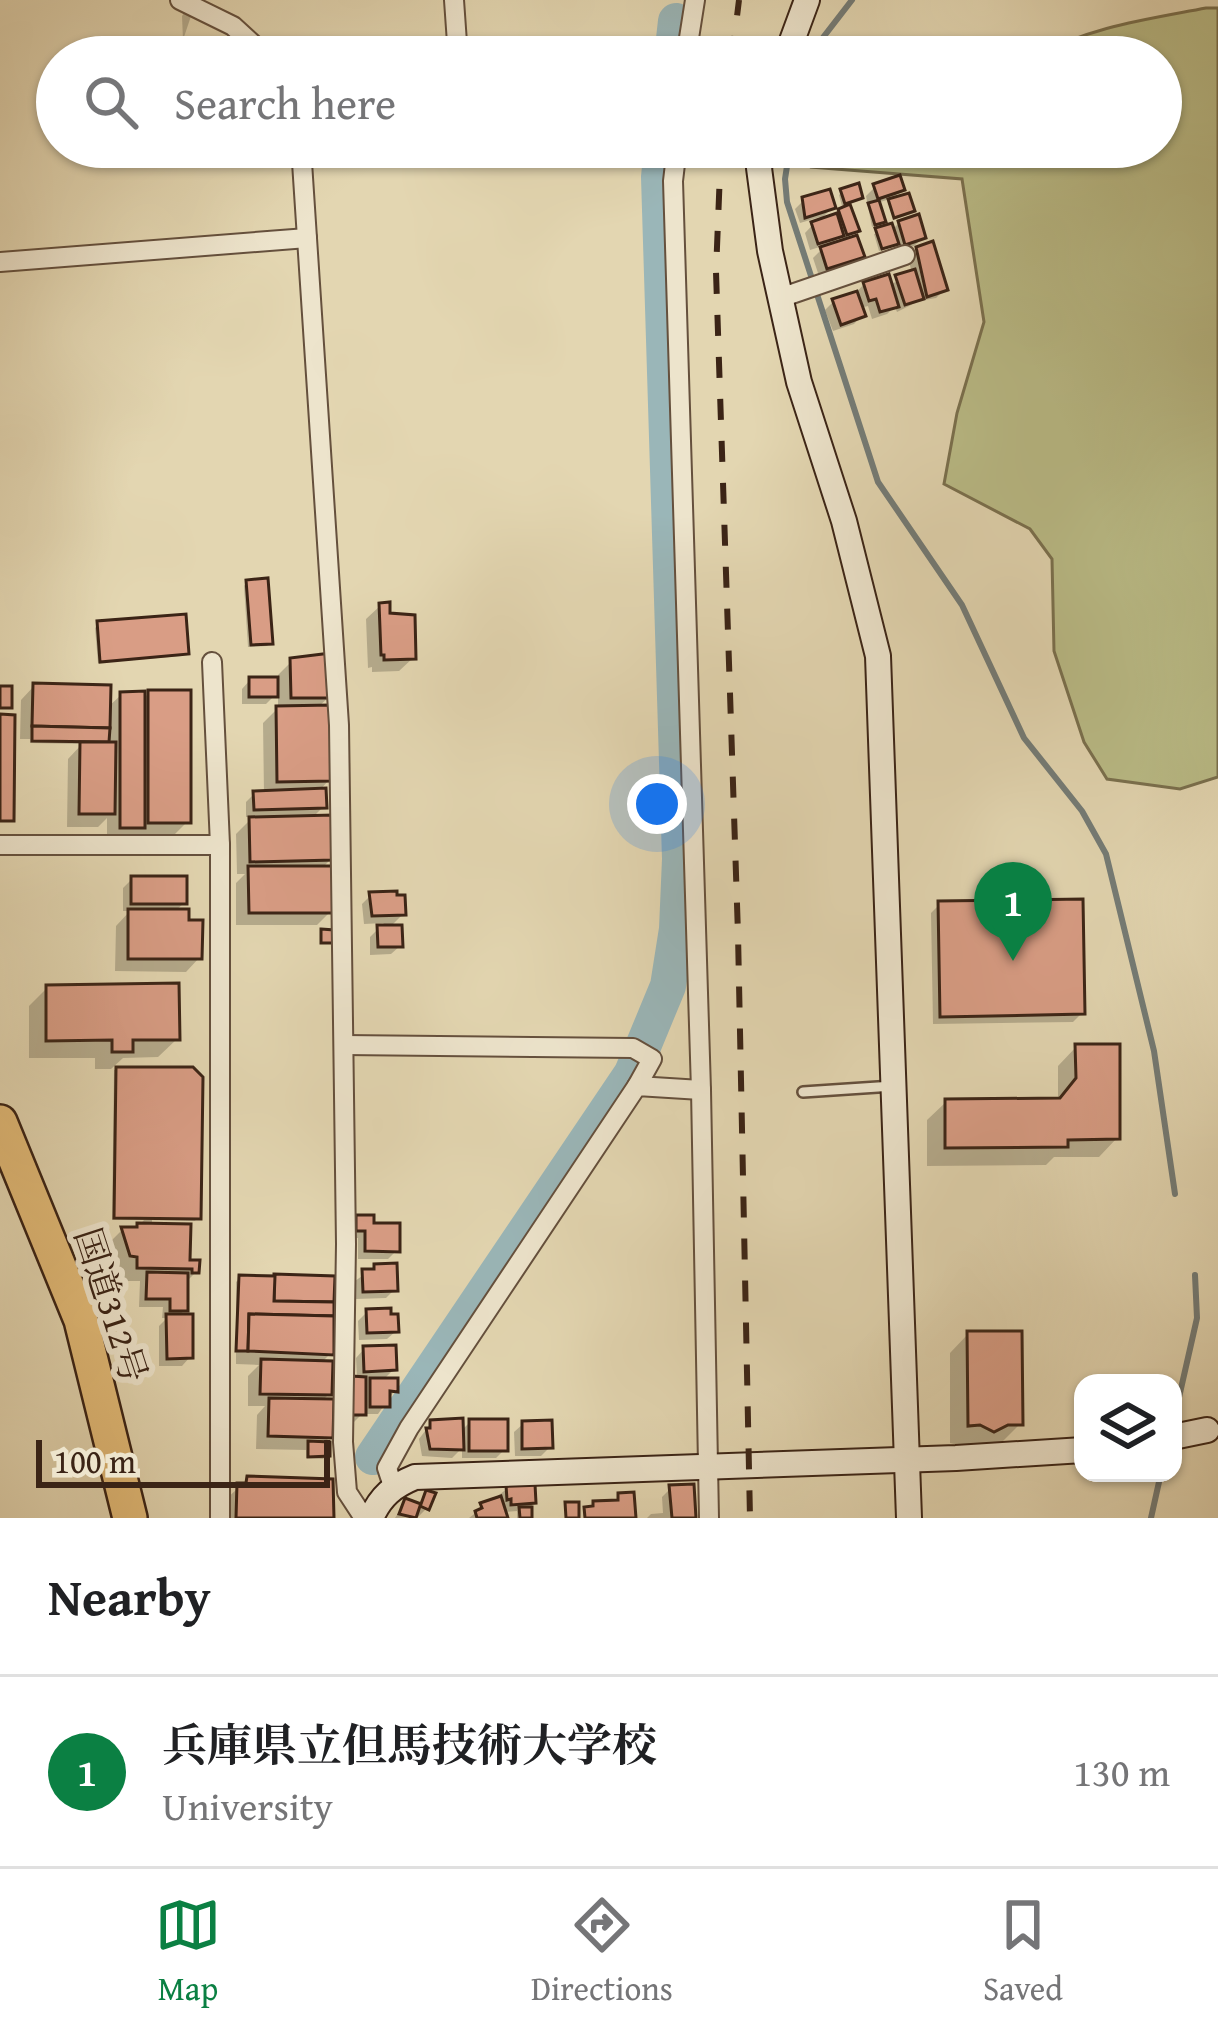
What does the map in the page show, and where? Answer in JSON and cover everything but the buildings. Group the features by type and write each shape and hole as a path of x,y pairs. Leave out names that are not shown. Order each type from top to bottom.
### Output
{"highway":[{"name":"国道312号","path":"0,1123 81,1320 130,1518"}],"street":[{"path":"180,0 244,36"},
{"path":"454,0 457,36"},
{"path":"689,36 695,0"},
{"path":"793,36 807,0"},
{"path":"302,168 339,725 347,1492 368,1518 393,1486 415,1477 1074,1450"},
{"path":"674,168 709,1518"},
{"path":"760,168 780,298 799,382 844,521 878,656 909,1518"},
{"path":"0,262 307,238"},
{"path":"780,298 904,255"},
{"path":"212,662 220,845 220,1518"},
{"path":"0,845 220,845"},
{"path":"344,1046 640,1052 652,1059 409,1428 387,1468 393,1486"},
{"path":"637,1086 701,1090"},
{"path":"1182,1435 1213,1429"}],"lane":[{"path":"802,1092 896,1086"}],"green space":[{"path":"1218,8 1218,777 1180,789 1107,779 1084,742 1054,651 1052,559 1030,529 944,484 957,413 984,322 962,179 823,168 1182,168 1182,36 1084,36 1141,20"}],"waterway":[{"path":"824,36 852,0"},
{"path":"674,36 676,21"},
{"path":"373,1457 632,1073 668,986 680,859 660,168"},
{"path":"787,168 787,202 878,482 962,605 1024,738 1082,811 1106,854 1154,1051 1175,1194"},
{"path":"1182,1384 1197,1318 1195,1275"},
{"path":"1151,1518 1159,1482"}],"railway":[{"path":"735,36 739,0"},
{"path":"720,168 716,272 738,934 750,1518"}],"place":[{"name":"兵庫県立但馬技術大学校","path":"1013,961"}]}
